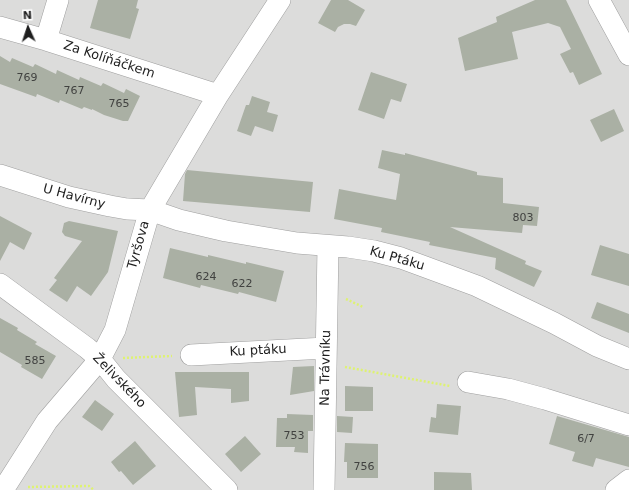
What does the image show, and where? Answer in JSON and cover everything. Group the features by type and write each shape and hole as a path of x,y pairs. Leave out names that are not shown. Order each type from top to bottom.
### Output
{"street":[{"path":"46,40 58,0"},
{"name":"Tyršova","path":"6,485 47,421 100,359 115,330 150,210 218,94 280,0"},
{"path":"599,0 629,55"},
{"name":"Za Kolíňáčkem","path":"0,27 218,94"},
{"name":"U Havírny","path":"0,175 69,197 127,209 150,210"},
{"name":"Ku Ptáku","path":"150,210 179,220 226,231 290,242 348,247 374,251 401,258 478,286 597,346 629,359"},
{"name":"Na Trávníku","path":"324,490 328,246"},
{"name":"Želivského","path":"0,284 100,359 116,379 227,490"},
{"name":"Ku ptáku","path":"190,355 326,348"},
{"path":"468,382 508,389 542,407 629,425"},
{"path":"616,490 629,480"}],"path":[{"path":"100,359 190,355"},
{"path":"6,485 16,487 89,486 94,490"}],"shaded area":[{"path":"0,0 629,0 629,490 0,490"}],"building":[{"path":"98,0 138,0 136,8 139,9 130,39 90,28"},
{"path":"331,0 348,0 365,10 356,26 344,24 338,27 335,32 318,23"},
{"path":"535,0 566,0 602,74 579,85 573,72 570,73 560,54 571,49 560,27 548,23 512,32 518,59 465,71 458,38 497,22 496,17"},
{"path":"0,56 10,62 12,58 33,67 35,64 56,74 57,70 79,80 80,77 101,86 103,83 124,93 126,89 140,96 128,121 123,121 104,115 92,109 84,107 82,109 60,100 59,103 37,94 36,97 0,84"},
{"path":"371,72 407,84 401,102 391,99 384,119 358,110"},
{"path":"252,96 270,102 267,112 278,115 273,132 255,126 251,136 237,131 246,105 249,105"},
{"path":"614,109 624,131 601,142 590,120"},
{"path":"382,150 405,155 405,153 477,172 477,175 503,178 503,203 539,207 537,226 523,225 522,233 450,227 526,261 525,264 542,271 534,287 495,269 496,258 429,245 430,242 381,232 382,228 334,219 339,189 396,200 400,174 378,168"},
{"path":"187,170 313,182 310,212 183,201 185,174"},
{"path":"0,216 32,233 24,250 10,242 0,261"},
{"path":"69,221 118,231 108,272 91,296 77,286 67,302 49,290 57,280 54,278 82,241 65,236 62,232 64,223"},
{"path":"600,245 629,254 629,286 591,275"},
{"path":"170,248 246,264 246,262 284,271 276,302 239,292 238,294 201,285 200,288 163,278"},
{"path":"597,302 629,314 629,333 591,318"},
{"path":"0,318 18,328 17,330 37,342 35,344 56,356 42,379 21,367 22,365 0,352"},
{"path":"314,366 314,391 290,395 293,367"},
{"path":"175,372 249,372 249,401 231,403 231,389 195,387 197,415 179,417"},
{"path":"345,386 373,387 373,411 345,411"},
{"path":"95,400 114,414 102,431 82,417"},
{"path":"437,404 461,406 458,435 429,432 431,417 436,418"},
{"path":"287,414 313,415 313,431 308,431 308,453 294,452 295,447 276,447 277,418 287,418"},
{"path":"337,416 353,417 352,433 337,432"},
{"path":"557,416 629,437 629,467 596,458 593,467 572,461 575,452 549,444"},
{"path":"245,436 261,454 241,472 225,454"},
{"path":"135,441 156,466 133,485 111,462"},
{"path":"345,443 378,444 378,478 347,478 347,462 344,462"},
{"path":"434,472 471,473 472,490 434,490"}]}
